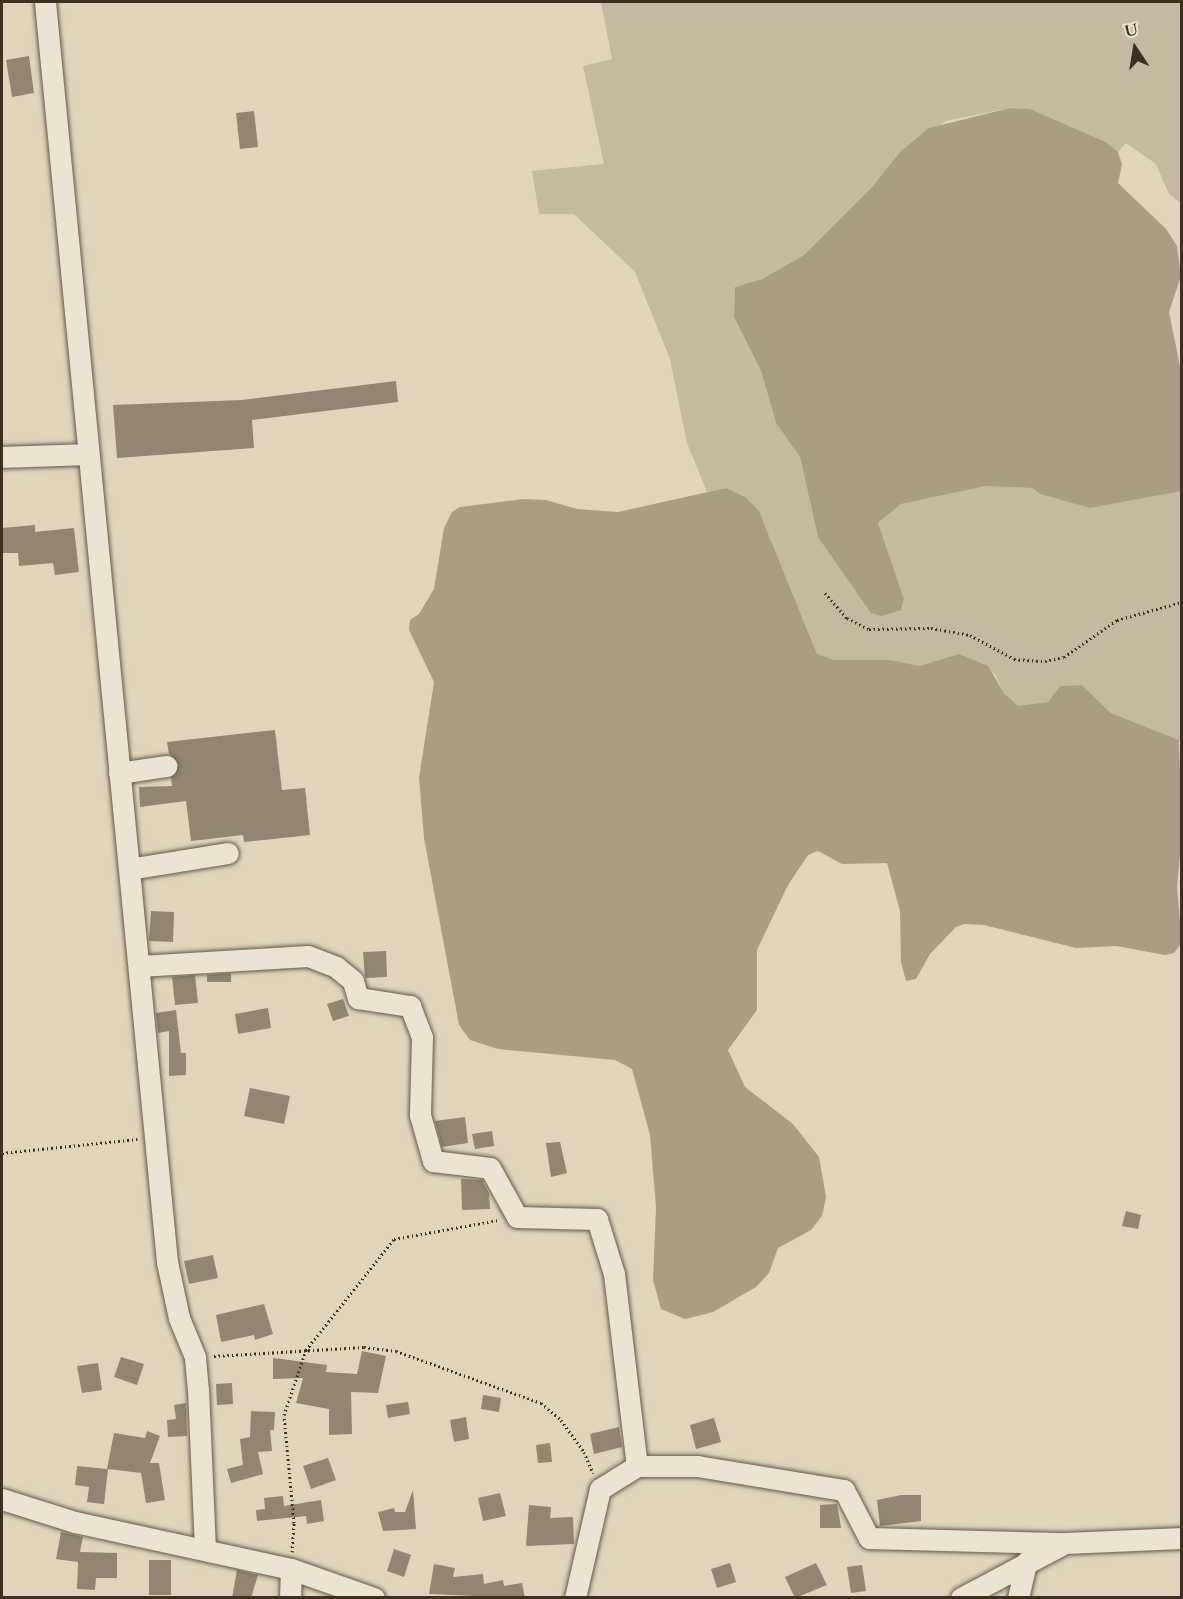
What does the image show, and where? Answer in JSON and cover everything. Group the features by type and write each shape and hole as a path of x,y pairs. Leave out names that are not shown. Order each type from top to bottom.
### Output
{"street":[{"path":"45,2 87,454 169,1272 179,1318 195,1357 205,1548"},
{"path":"2,457 87,454"},
{"path":"119,773 165,766"},
{"path":"129,869 228,853"},
{"path":"139,966 248,957 308,956 336,967 353,981 358,998 410,1006 422,1037 420,1115 433,1161 490,1168 517,1217 597,1219 614,1275 637,1467"},
{"path":"575,1598 600,1489 637,1467 698,1466 844,1490 869,1538 1065,1543 1182,1538"},
{"path":"2,1498 75,1522 205,1548 291,1569 374,1598"},
{"path":"960,1598 1065,1543"},
{"path":"1018,1598 1026,1562"},
{"path":"290,1598 291,1569"}],"path":[{"path":"825,594 847,618 869,629 941,630 970,635 1014,659 1045,661 1064,657 1117,620 1182,602"},
{"path":"2,1153 157,1137"},
{"path":"291,1569 294,1522 284,1414 306,1350 394,1239 517,1217"},
{"path":"195,1357 364,1347 396,1351 541,1403 561,1420 584,1452 600,1489"}],"shaded area":[{"path":"601,2 1181,2 1181,203 1169,194 1156,164 1126,143 1118,152 1106,142 1030,109 1010,108 946,121 900,152 873,186 804,255 762,279 735,287 734,317 761,371 776,423 800,457 818,537 901,610 904,599 878,523 901,504 986,486 1032,488 1040,494 1181,491 1181,746 1179,740 1111,713 1082,685 1060,686 1048,702 1027,707 1018,706 1004,693 995,674 959,654 919,666 891,660 835,660 817,654 759,511 726,488 707,492 687,443 670,359 635,272 574,214 539,214 532,171 604,164 583,66 612,59"},
{"path":"1010,108 1030,109 1106,142 1118,152 1122,164 1118,183 1166,229 1177,246 1181,276 1169,312 1181,371 1181,491 1090,508 1040,494 1032,488 986,486 901,504 878,523 904,599 901,610 882,616 871,613 818,537 800,457 776,423 761,371 734,317 735,287 762,279 804,255 873,186 900,152 929,128"},
{"path":"726,488 745,497 759,511 817,654 835,660 891,660 919,666 959,654 988,666 1004,693 1018,706 1048,702 1060,686 1082,685 1111,713 1179,740 1182,835 1177,887 1181,932 1180,945 1174,953 1165,955 1116,946 1076,948 984,925 964,924 956,927 930,954 916,979 906,981 901,962 900,911 887,863 842,864 818,851 808,855 788,885 757,950 757,1010 728,1050 745,1087 793,1124 819,1157 826,1197 822,1216 811,1230 778,1248 769,1273 756,1287 713,1312 685,1319 661,1309 653,1280 656,1207 650,1135 632,1069 615,1060 498,1049 470,1040 459,1025 424,838 419,778 434,682 409,630 410,620 419,614 434,589 444,528 452,512 460,507 523,499 546,500 577,509 618,512"}],"building":[{"path":"29,56 34,93 12,97 6,60"},
{"path":"254,111 258,147 240,149 236,113"},
{"path":"396,381 398,402 252,420 254,448 117,458 113,405 242,400"},
{"path":"35,525 35,532 74,528 79,572 55,575 53,563 19,566 18,553 2,553 2,528"},
{"path":"275,730 282,790 305,788 310,835 244,842 243,835 191,841 186,801 140,807 139,787 172,786 171,777 179,765 169,754 167,742"},
{"path":"151,911 174,912 173,942 149,941"},
{"path":"386,951 387,977 365,978 363,952"},
{"path":"231,973 231,982 207,982 207,975"},
{"path":"195,975 198,1003 175,1005 172,977"},
{"path":"343,999 349,1016 333,1021 327,1004"},
{"path":"268,1008 271,1028 238,1034 235,1014"},
{"path":"176,1010 181,1053 186,1053 186,1075 169,1076 169,1031 158,1033 156,1013"},
{"path":"250,1088 290,1096 284,1124 244,1116"},
{"path":"465,1117 468,1143 442,1147 435,1121"},
{"path":"492,1131 494,1146 475,1149 472,1134"},
{"path":"560,1142 567,1173 551,1177 546,1143"},
{"path":"461,1179 482,1180 489,1193 490,1209 462,1210"},
{"path":"1126,1211 1141,1215 1138,1229 1122,1226"},
{"path":"213,1255 218,1278 189,1284 184,1261"},
{"path":"264,1304 273,1334 255,1340 254,1335 221,1342 216,1315"},
{"path":"362,1351 386,1356 378,1393 351,1392 352,1434 329,1435 329,1409 296,1403 303,1378 273,1379 273,1358 327,1365 326,1372 357,1374"},
{"path":"121,1357 144,1364 137,1385 114,1377"},
{"path":"98,1363 102,1390 82,1393 77,1366"},
{"path":"232,1383 233,1404 217,1405 216,1384"},
{"path":"483,1395 501,1398 499,1412 481,1409"},
{"path":"408,1402 410,1414 388,1418 386,1405"},
{"path":"186,1403 187,1436 168,1437 167,1420 176,1419 174,1405"},
{"path":"251,1411 275,1412 274,1430 270,1430 272,1451 258,1452 263,1474 231,1483 227,1469 243,1465 240,1439 250,1437"},
{"path":"466,1417 469,1439 454,1442 450,1420"},
{"path":"714,1418 721,1442 696,1449 690,1425"},
{"path":"619,1427 622,1447 594,1454 590,1434"},
{"path":"147,1431 160,1436 150,1463 159,1463 165,1500 146,1503 141,1473 108,1469 104,1504 87,1502 89,1487 75,1485 77,1466 107,1469 114,1433 145,1438"},
{"path":"550,1443 552,1462 538,1463 536,1445"},
{"path":"328,1458 336,1480 311,1489 303,1466"},
{"path":"413,1490 416,1529 383,1531 378,1512 394,1508 395,1512 405,1512"},
{"path":"500,1493 506,1516 483,1521 478,1498"},
{"path":"901,1495 921,1495 921,1521 880,1526 877,1500"},
{"path":"283,1496 284,1506 321,1500 324,1521 307,1524 306,1516 257,1521 256,1510 265,1509 264,1498"},
{"path":"837,1504 841,1528 820,1528 820,1505"},
{"path":"529,1505 551,1507 550,1518 573,1517 574,1544 526,1546"},
{"path":"61,1532 83,1537 80,1552 117,1553 117,1578 96,1578 95,1590 77,1589 78,1562 56,1559"},
{"path":"394,1549 411,1555 404,1577 387,1571"},
{"path":"149,1560 171,1560 171,1595 149,1595"},
{"path":"730,1563 736,1582 717,1588 711,1569"},
{"path":"816,1563 827,1585 795,1598 785,1577"},
{"path":"434,1564 455,1568 453,1577 483,1574 484,1584 503,1580 504,1586 522,1583 525,1598 429,1594"},
{"path":"862,1565 866,1591 851,1593 847,1567"},
{"path":"237,1570 258,1575 251,1598 232,1598"}]}
